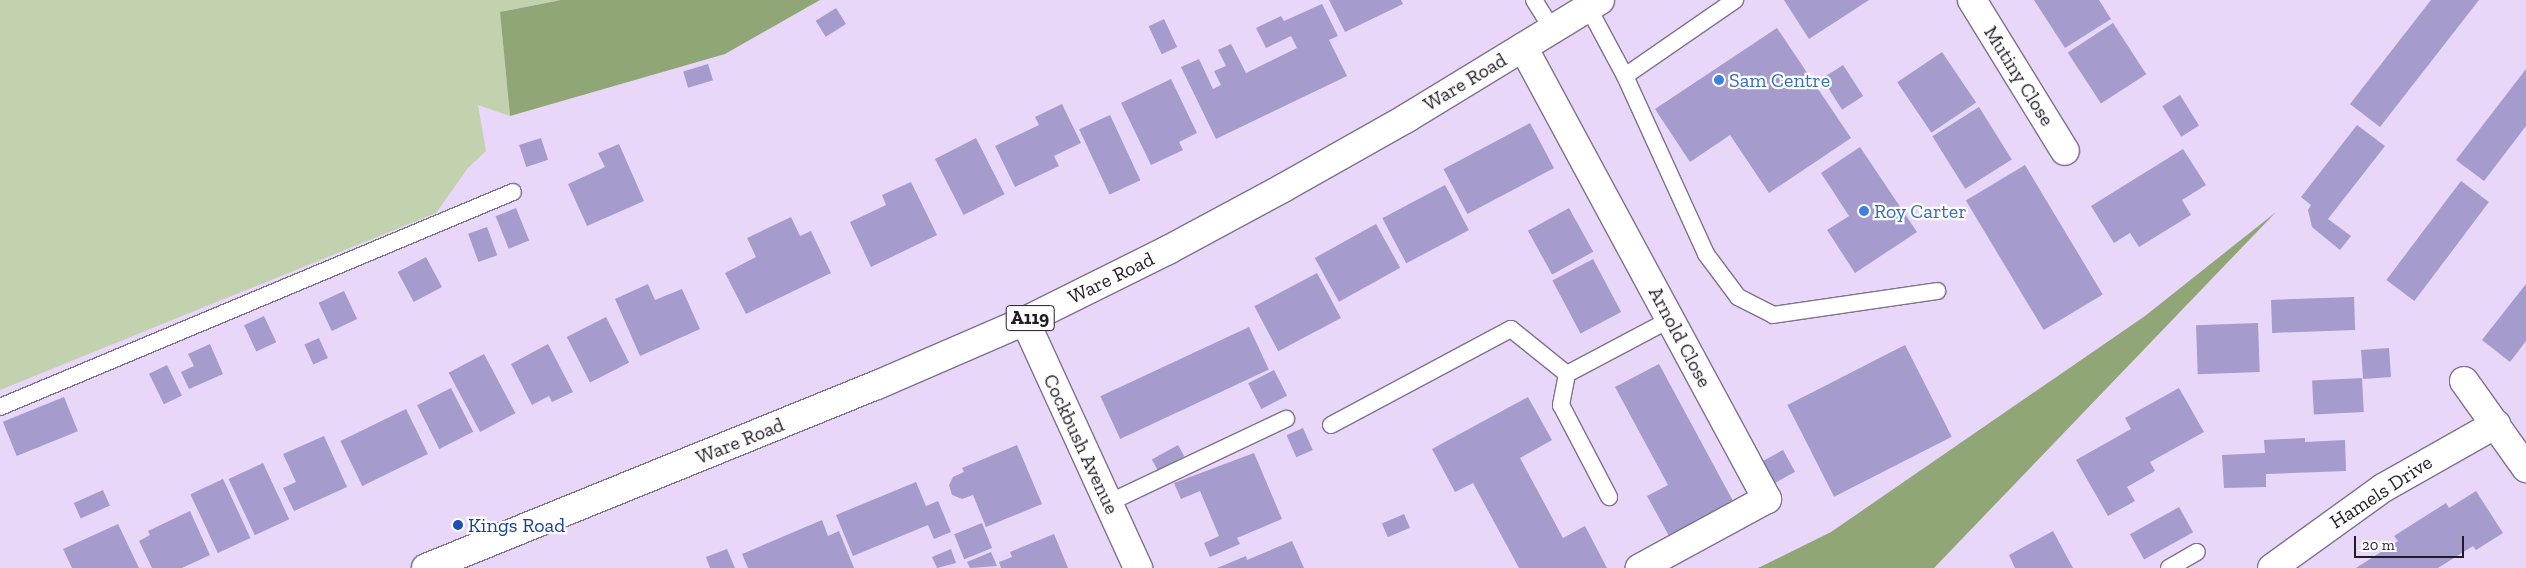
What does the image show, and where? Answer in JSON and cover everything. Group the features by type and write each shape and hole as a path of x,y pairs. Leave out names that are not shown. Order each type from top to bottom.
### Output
{"street":[{"name":"Mutiny Close","path":"1972,0 2065,151"},
{"name":"Ware Road","path":"426,568 877,385 1025,321 1168,250 1275,192 1594,4"},
{"name":"Arnold Close","path":"1523,47 1767,500 1640,568"},
{"name":"Cockbush Avenue","path":"1025,321 1138,568"},
{"path":"2464,381 2525,465"},
{"name":"Hamels Drive","path":"2272,568 2383,488 2496,424"}],"lane":[{"path":"1534,0 1552,29"},
{"path":"1624,76 1736,0"},
{"path":"1594,4 1624,76 1706,254 1738,297 1773,314 1937,291"},
{"path":"0,407 513,192"},
{"path":"1567,374 1671,319"},
{"path":"1331,425 1511,329 1567,374"},
{"path":"1567,374 1561,406 1609,497"},
{"path":"1108,503 1286,419"},
{"path":"2170,568 2198,552"}],"green space":[{"path":"0,0 561,0 500,12 510,116 478,105 486,151 468,168 436,213 0,390"},
{"path":"561,0 820,0 725,54 510,116 500,12"},
{"path":"2276,212 1934,568 1758,568 1831,532 2145,316"}],"building":[{"path":"1329,0 1401,0 1403,4 1345,32"},
{"path":"1784,0 1869,0 1809,39"},
{"path":"2034,0 2099,0 2111,19 2065,48"},
{"path":"2431,0 2479,0 2380,127 2350,104"},
{"path":"1322,4 1338,36 1329,40 1347,76 1216,139 1181,67 1199,59 1213,89 1221,85 1214,71 1226,66 1218,50 1231,44 1246,73 1297,48 1291,36 1266,48 1256,28 1281,16 1284,21"},
{"path":"836,8 846,24 826,37 816,21"},
{"path":"1164,19 1177,47 1162,54 1149,26"},
{"path":"2113,23 2146,74 2101,104 2068,52"},
{"path":"1777,28 1851,138 1769,193 1730,135 1690,162 1655,109"},
{"path":"1942,52 1976,103 1931,133 1897,82"},
{"path":"708,64 713,80 688,88 683,72"},
{"path":"1843,65 1863,96 1842,110 1822,79"},
{"path":"2526,69 2526,126 2484,181 2456,160"},
{"path":"1171,79 1197,133 1179,142 1183,150 1151,165 1121,103"},
{"path":"2180,95 2199,126 2181,137 2162,106"},
{"path":"1062,104 1081,143 1054,156 1059,166 1015,187 995,146 1039,125 1035,117"},
{"path":"1979,107 2012,160 1965,189 1932,136"},
{"path":"1110,115 1140,180 1110,195 1079,129"},
{"path":"1530,123 1554,168 1467,214 1443,169"},
{"path":"2357,125 2385,146 2328,219 2351,236 2340,250 2312,227 2308,210 2311,205 2301,197"},
{"path":"541,138 548,160 526,167 519,145"},
{"path":"976,138 1005,194 964,215 935,159"},
{"path":"619,144 644,201 587,226 568,184 605,167 598,153"},
{"path":"1860,147 1917,232 1855,273 1827,230 1849,216 1821,173"},
{"path":"2183,149 2206,185 2182,200 2191,215 2139,247 2130,233 2114,243 2091,206"},
{"path":"2025,165 2103,294 2044,330 1966,201"},
{"path":"2461,181 2489,202 2414,301 2386,280"},
{"path":"911,182 937,235 871,267 850,222 886,205 882,195"},
{"path":"1445,185 1469,230 1406,263 1382,218"},
{"path":"516,208 529,240 509,249 496,216"},
{"path":"1569,208 1593,252 1552,275 1528,231"},
{"path":"791,217 800,236 811,231 831,273 746,314 725,273 756,257 747,238"},
{"path":"1376,224 1400,268 1339,302 1315,258"},
{"path":"487,227 497,255 478,262 468,234"},
{"path":"426,257 442,287 414,302 398,272"},
{"path":"1593,259 1621,312 1581,334 1552,281"},
{"path":"1317,273 1341,318 1278,351 1254,306"},
{"path":"648,284 655,300 682,289 700,329 640,356 615,299"},
{"path":"2526,284 2526,341 2510,362 2482,340"},
{"path":"344,291 357,319 332,331 319,303"},
{"path":"2354,297 2355,330 2272,333 2271,300"},
{"path":"264,316 276,342 256,352 244,325"},
{"path":"606,317 629,362 590,382 567,337"},
{"path":"2258,323 2260,372 2198,374 2196,325"},
{"path":"1249,327 1269,370 1120,439 1100,396"},
{"path":"319,338 328,358 313,365 304,345"},
{"path":"210,344 223,374 189,389 181,372 194,366 188,354"},
{"path":"548,344 573,392 552,402 549,396 532,405 511,364"},
{"path":"1905,345 1952,437 1834,497 1787,405"},
{"path":"2389,348 2391,377 2363,379 2361,350"},
{"path":"484,354 515,413 480,432 449,373"},
{"path":"1659,364 1733,501 1669,536 1647,496 1668,485 1615,387"},
{"path":"167,365 182,396 164,404 149,374"},
{"path":"1274,370 1287,396 1261,409 1248,383"},
{"path":"2362,378 2364,412 2314,415 2312,381"},
{"path":"451,388 473,432 439,449 417,405"},
{"path":"2179,388 2204,432 2150,462 2155,471 2127,487 2135,501 2108,516 2076,460 2131,429 2125,418"},
{"path":"64,397 78,431 17,456 3,422"},
{"path":"1528,397 1552,440 1520,458 1563,538 1585,526 1607,568 1519,568 1473,483 1455,492 1432,449"},
{"path":"406,409 428,454 362,486 340,441"},
{"path":"1303,428 1313,450 1296,457 1287,435"},
{"path":"324,436 347,487 294,511 283,488 296,482 283,454"},
{"path":"2305,438 2305,442 2345,440 2346,471 2266,474 2266,487 2224,488 2222,455 2265,453 2264,440"},
{"path":"1017,445 1042,504 986,527 973,495 962,499 952,495 949,485 953,477 964,472 962,468"},
{"path":"1178,445 1184,456 1158,471 1152,460"},
{"path":"1783,450 1795,472 1773,484 1761,462"},
{"path":"1254,453 1282,519 1237,538 1240,544 1210,557 1204,543 1219,536 1200,491 1181,499 1174,483"},
{"path":"263,463 289,519 255,535 229,479"},
{"path":"223,479 250,538 218,553 190,494"},
{"path":"916,482 926,506 938,501 951,532 934,539 928,525 853,556 836,515"},
{"path":"103,490 110,506 81,519 74,503"},
{"path":"2476,491 2503,533 2476,550 2473,546 2438,568 2356,568 2398,541 2394,536 2446,503 2449,508"},
{"path":"2179,507 2193,532 2144,560 2130,534"},
{"path":"190,511 210,555 182,568 152,568 139,541 150,535 148,531"},
{"path":"1404,514 1410,528 1388,537 1382,523"},
{"path":"822,520 828,536 839,531 854,568 748,568 742,554"},
{"path":"982,523 992,548 964,559 954,534"},
{"path":"118,524 139,568 72,568 63,549"},
{"path":"2053,531 2073,568 2015,568 2009,555"},
{"path":"1054,534 1068,568 1001,568 999,562 1012,557 1010,552"},
{"path":"1292,541 1304,568 1217,568 1246,556 1247,560"},
{"path":"727,549 735,568 710,568 706,557"},
{"path":"951,549 956,563 937,568 932,557"},
{"path":"991,552 997,566 970,568 967,562"}],"place":[{"name":"Sam Centre","path":"1719,80"},
{"name":"Roy Carter","path":"1864,211"},
{"name":"Kings Road","path":"458,525"}]}
